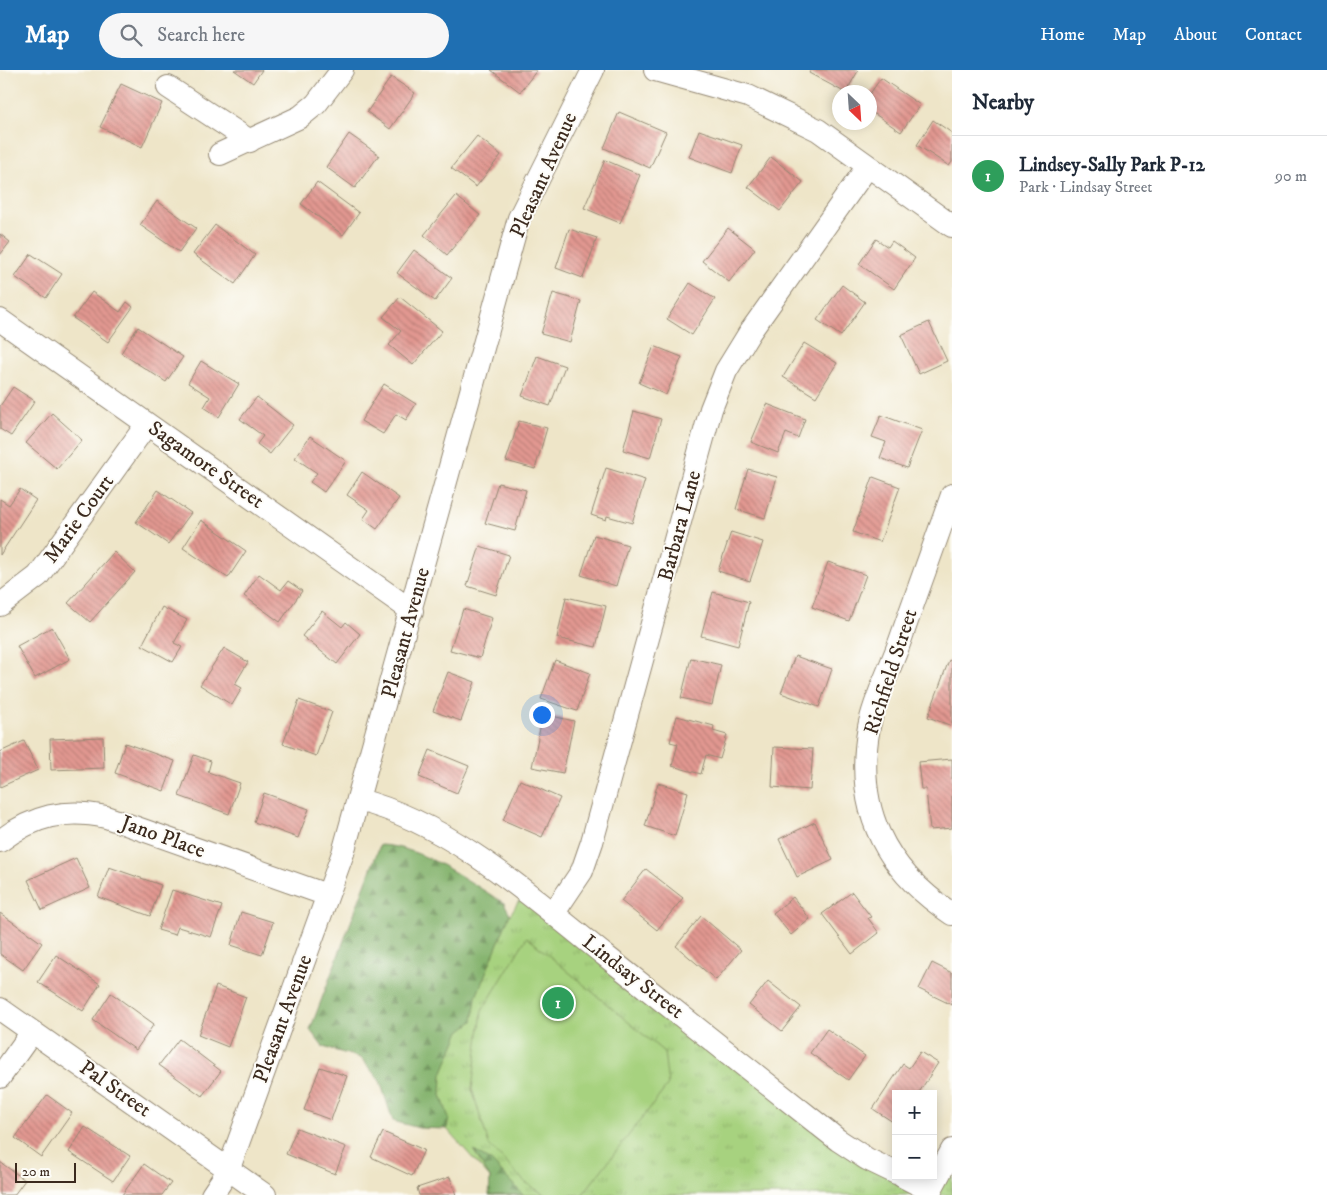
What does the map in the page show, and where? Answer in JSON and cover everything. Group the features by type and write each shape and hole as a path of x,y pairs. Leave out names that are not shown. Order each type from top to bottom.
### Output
{"street":[{"path":"220,154 300,117 316,104 342,70"},
{"name":"Pleasant Avenue","path":"212,1195 228,1171 343,853 412,611 519,218 593,70"},
{"path":"655,70 748,96 818,130 952,226"},
{"path":"168,87 250,141"},
{"name":"Barbara Lane","path":"553,914 569,894 582,871 592,842 711,409 726,371 750,332 868,166"},
{"name":"Sagamore Street","path":"0,320 412,611"},
{"name":"Marie Court","path":"0,605 38,576 148,424"},
{"name":"Richfield Street","path":"952,495 870,726 865,771 870,810 886,848 894,861 925,896 952,914"},
{"name":"Lindsay Street","path":"359,800 383,806 438,833 477,857 553,914 838,1140 867,1159 892,1171"},
{"name":"Jano Place","path":"0,841 18,828 55,814 86,812 106,817 327,895"},
{"name":"Pal Street","path":"0,1009 228,1171 265,1195"},
{"path":"0,1077 32,1032"},
{"path":"909,1180 930,1193 952,1150"}],"green space":[{"path":"380,845 412,852 445,866 504,903 510,914 476,997 473,1021 460,1031 442,1074 441,1095 449,1118 447,1129 419,1128 393,1121 380,1081 361,1058 323,1047 310,1030"},
{"path":"524,893 892,1167 892,1180 910,1180 926,1192 932,1180 937,1180 937,1170 952,1141 952,1195 490,1195 490,1178 447,1129 395,1092"},
{"path":"527,937 664,1052 668,1085 582,1195 545,1195 526,1183 489,1145 472,1089 482,1011"},
{"path":"474,1151 492,1162 523,1195 489,1195 490,1178"}],"building":[{"path":"234,70 262,70 253,83"},
{"path":"491,70 537,70 520,92"},
{"path":"811,70 858,71 850,85 832,85 809,73"},
{"path":"391,77 415,93 390,129 367,112"},
{"path":"881,78 920,105 901,132 877,116 876,85"},
{"path":"121,84 162,103 142,147 100,127"},
{"path":"619,112 666,132 650,168 604,148"},
{"path":"933,120 952,133 952,162 949,166 917,145"},
{"path":"699,130 742,145 732,173 689,157"},
{"path":"349,134 379,155 355,188 326,167"},
{"path":"477,136 501,155 476,187 451,168"},
{"path":"771,157 803,182 780,211 748,187"},
{"path":"605,160 640,175 620,223 584,208"},
{"path":"317,182 359,213 343,235 301,204"},
{"path":"456,196 480,215 447,255 424,235"},
{"path":"157,201 196,228 179,252 140,225"},
{"path":"215,225 255,255 235,284 193,254"},
{"path":"728,228 755,249 729,282 702,261"},
{"path":"569,229 597,238 583,278 556,268"},
{"path":"0,234 10,242 0,255"},
{"path":"876,239 888,247 892,241 915,258 894,289 859,264"},
{"path":"414,250 452,278 435,301 397,273"},
{"path":"31,254 62,274 46,298 15,277"},
{"path":"690,283 715,299 692,335 667,319"},
{"path":"842,285 865,302 841,336 817,320"},
{"path":"92,292 120,312 127,302 133,307 108,342 73,318"},
{"path":"553,293 581,301 570,342 541,334"},
{"path":"400,297 442,331 413,365 389,345 401,331 383,317"},
{"path":"929,322 947,361 919,374 901,335"},
{"path":"138,327 183,357 166,382 121,353"},
{"path":"804,343 837,363 816,397 783,377"},
{"path":"654,346 682,357 666,395 639,383"},
{"path":"537,356 565,366 550,406 522,396"},
{"path":"201,361 239,384 219,417 204,407 210,397 188,383"},
{"path":"384,384 416,404 406,420 396,414 383,434 361,421"},
{"path":"13,387 35,401 11,436 0,429 0,406"},
{"path":"257,397 293,425 270,454 257,444 263,436 240,419"},
{"path":"767,404 805,419 798,438 786,433 778,453 751,442"},
{"path":"634,411 661,419 650,458 623,450"},
{"path":"52,413 82,440 57,469 26,443"},
{"path":"881,415 922,430 907,468 880,458 886,442 872,437"},
{"path":"519,421 547,428 535,469 506,461"},
{"path":"310,436 346,461 324,492 310,482 317,473 295,458"},
{"path":"606,468 645,480 632,523 607,516 606,520 591,515"},
{"path":"748,469 777,477 765,518 736,509"},
{"path":"362,472 399,498 377,529 363,519 369,510 347,495"},
{"path":"873,477 900,487 880,542 853,532"},
{"path":"498,483 526,490 515,531 485,523"},
{"path":"20,489 36,500 0,555 0,499 9,505"},
{"path":"158,490 191,513 168,544 136,522"},
{"path":"201,520 246,551 228,578 183,548"},
{"path":"731,532 763,542 750,581 718,571"},
{"path":"594,535 628,545 616,586 581,575"},
{"path":"480,546 509,555 496,595 467,586"},
{"path":"114,552 135,572 90,622 68,603"},
{"path":"828,562 866,575 849,621 812,607"},
{"path":"259,574 281,590 288,581 302,591 280,622 244,596"},
{"path":"713,592 749,602 738,646 701,636"},
{"path":"566,597 606,606 596,647 557,638"},
{"path":"162,607 187,620 174,643 182,647 173,662 142,645"},
{"path":"463,609 492,618 480,658 450,650"},
{"path":"322,611 342,627 346,622 360,634 337,664 302,636"},
{"path":"52,627 70,659 35,678 17,646"},
{"path":"224,648 248,662 235,684 242,688 232,705 200,685"},
{"path":"795,656 832,669 819,707 781,693"},
{"path":"691,658 721,665 712,705 681,698"},
{"path":"555,660 590,673 577,711 541,699"},
{"path":"949,660 952,662 952,726 928,717"},
{"path":"448,672 475,682 461,721 433,711"},
{"path":"299,700 332,712 316,756 283,744"},
{"path":"543,714 574,721 563,773 532,767"},
{"path":"677,716 714,726 713,731 727,735 720,759 706,755 701,774 672,766 678,744 670,742"},
{"path":"103,737 104,768 51,770 50,739"},
{"path":"24,741 38,770 0,787 0,752"},
{"path":"125,743 175,761 164,791 115,773"},
{"path":"774,747 813,749 810,790 772,787"},
{"path":"430,750 469,766 457,793 419,777"},
{"path":"194,755 211,761 208,772 240,783 229,814 179,796"},
{"path":"952,759 952,828 930,830 926,789 921,789 918,762"},
{"path":"520,780 560,798 542,837 503,820"},
{"path":"658,783 688,792 675,836 645,826"},
{"path":"264,793 309,809 298,838 254,822"},
{"path":"815,822 833,860 797,877 779,839"},
{"path":"76,858 90,888 42,910 28,880"},
{"path":"109,867 161,885 150,916 98,897"},
{"path":"646,869 683,898 657,930 621,901"},
{"path":"172,890 222,906 211,937 178,927 175,935 158,930"},
{"path":"852,892 871,917 868,918 879,933 852,954 822,914"},
{"path":"793,897 810,919 791,935 773,913"},
{"path":"241,912 273,922 262,955 231,945"},
{"path":"0,913 42,943 23,970 0,954"},
{"path":"701,916 741,950 716,980 676,946"},
{"path":"56,955 100,984 83,1011 38,982"},
{"path":"932,963 952,973 952,1005 919,989"},
{"path":"768,981 801,1007 782,1031 749,1005"},
{"path":"216,986 246,997 228,1047 198,1035"},
{"path":"111,993 154,1024 136,1050 93,1020"},
{"path":"827,1029 865,1056 848,1080 810,1053"},
{"path":"179,1039 221,1071 202,1096 159,1065"},
{"path":"920,1052 938,1063 921,1090 892,1090 892,1121 873,1109 903,1064 909,1068"},
{"path":"320,1067 347,1076 331,1120 304,1110"},
{"path":"47,1095 72,1113 41,1157 15,1138"},
{"path":"85,1127 130,1156 113,1181 69,1152"},
{"path":"297,1128 346,1147 335,1174 286,1154"},
{"path":"383,1132 424,1150 412,1176 371,1157"},
{"path":"0,1162 25,1180 14,1195 0,1195"},
{"path":"144,1164 171,1183 162,1195 122,1195"},
{"path":"450,1177 456,1195 419,1195 417,1188"}],"place":[{"name":"Lindsey-Sally Park P-12","path":"558,1003"}]}
